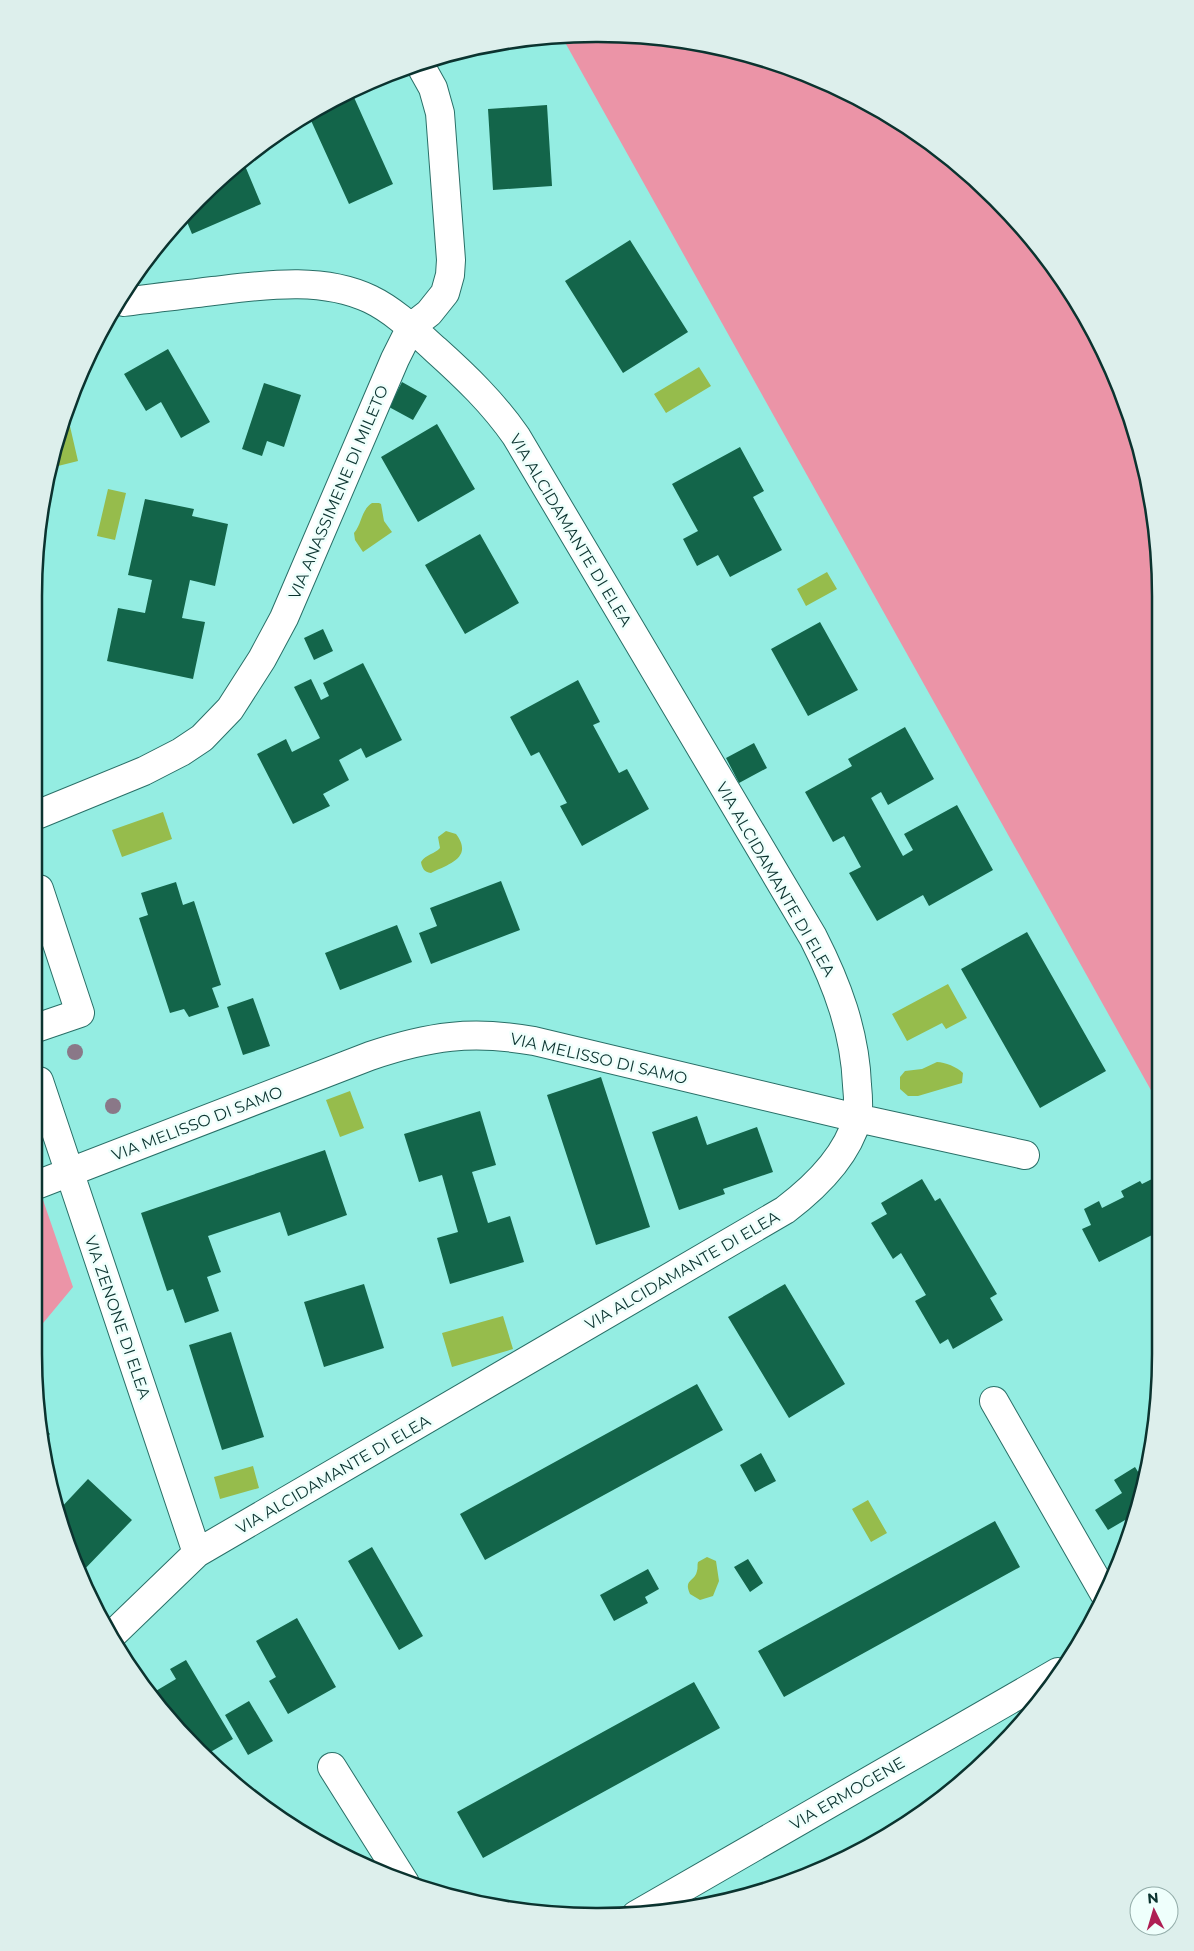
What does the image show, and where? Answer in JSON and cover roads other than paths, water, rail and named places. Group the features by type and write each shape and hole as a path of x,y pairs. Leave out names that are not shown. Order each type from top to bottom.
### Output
{"street":[{"name":"VIA ANASSIMENE DI MILETO","path":"42,812 144,771 181,752 207,733 234,703 262,659 284,618 395,358 411,328 434,308 445,293 450,275 451,260 440,113 433,88 423,71"},
{"name":"VIA ALCIDAMANTE DI ELEA","path":"117,1630 197,1553 785,1210 820,1180 838,1156 857,1118 857,1075 849,1028 836,985 813,937 516,436 477,387 387,309 369,298 351,292 324,286 268,285 128,301"},
{"path":"42,898 80,1013 42,1026"},
{"name":"VIA MELISSO DI SAMO","path":"42,1183 370,1056 427,1039 459,1035 502,1036 543,1043 1025,1156"},
{"name":"VIA ZENONE DI ELEA","path":"42,1090 197,1553"},
{"path":"994,1401 1100,1585"},
{"name":"VIA ERMOGENE","path":"653,1905 1046,1679"},
{"path":"332,1767 397,1871"}]}
